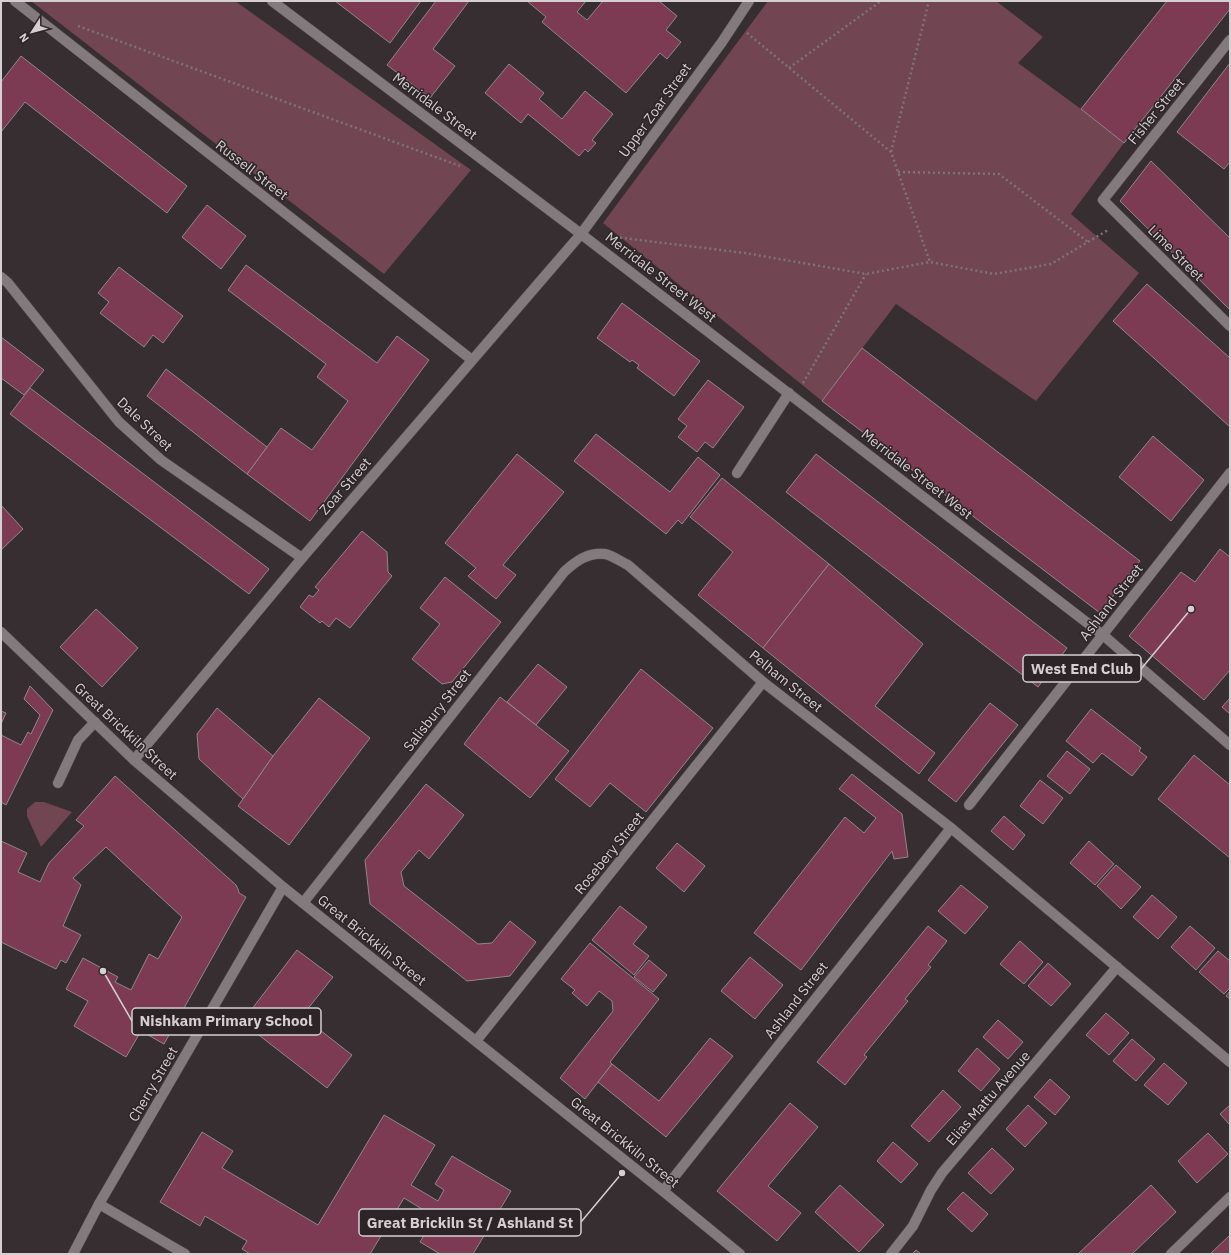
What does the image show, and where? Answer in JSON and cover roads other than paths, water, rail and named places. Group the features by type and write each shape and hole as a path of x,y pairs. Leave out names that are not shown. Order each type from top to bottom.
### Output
{"street":[{"name":"Russell Street","path":"15,1 472,360"},
{"name":"Merridale Street","path":"272,1 581,234"},
{"name":"Upper Zoar Street","path":"581,234 736,23 749,1"},
{"name":"Fisher Street","path":"1103,200 1230,40"},
{"name":"Lime Street","path":"1103,200 1230,326"},
{"name":"Zoar Street","path":"134,760 302,558 581,234"},
{"name":"Merridale Street West","path":"581,234 1103,635 1230,745"},
{"name":"Dale Street","path":"1,277 8,283 119,422 161,460 302,558"},
{"path":"737,473 792,395"},
{"name":"Ashland Street","path":"969,804 1230,473"},
{"name":"Salisbury Street","path":"303,903 564,572 578,560 589,554 606,554"},
{"name":"Pelham Street","path":"606,554 628,566 763,682 951,828"},
{"name":"Great Brickkiln Street","path":"1,632 134,760 283,887 740,1254"},
{"name":"Rosebery Street","path":"476,1041 763,682"},
{"path":"58,783 78,740 95,722"},
{"path":"951,828 1230,1062"},
{"name":"Ashland Street","path":"663,1191 951,828"},
{"name":"Cherry Street","path":"73,1254 99,1204 283,887"},
{"name":"Elias Mattu Avenue","path":"891,1254 913,1226 931,1190 942,1173 1117,968"},
{"path":"1171,1254 1230,1197"},
{"path":"99,1204 185,1254"}],"place":[{"name":"West End Club","path":"1191,609"},
{"name":"Nishkam Primary School","path":"103,971"},
{"name":"Great Brickiln St / Ashland St","path":"622,1173"}]}
